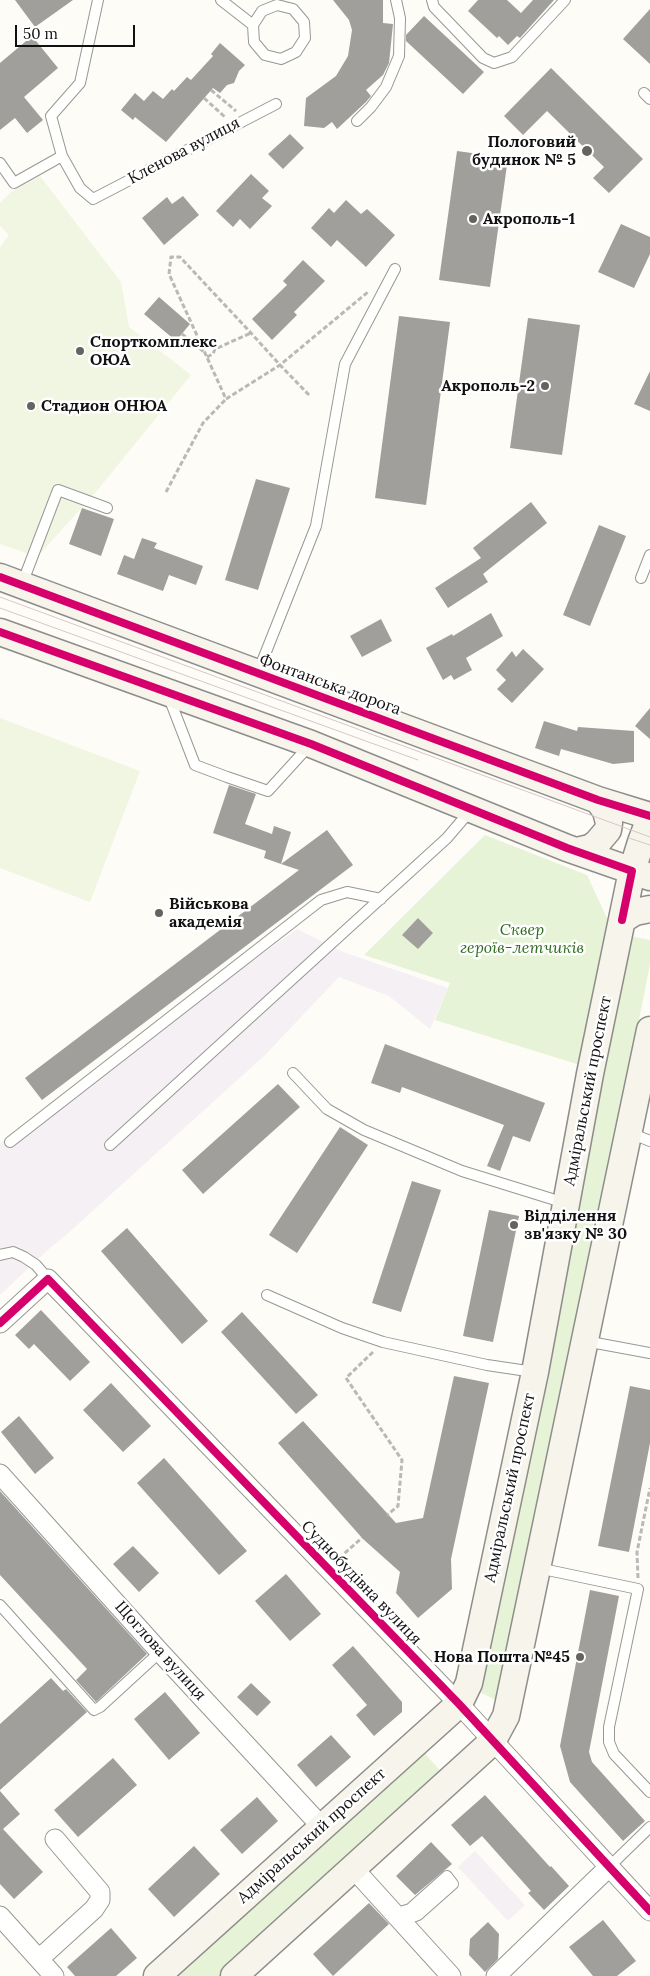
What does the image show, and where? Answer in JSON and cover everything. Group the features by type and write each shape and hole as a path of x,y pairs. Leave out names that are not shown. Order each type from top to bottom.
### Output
{"main road":[{"name":"Фонтанська дорога","path":"11,581 598,800 650,817"},
{"path":"0,632 311,744 577,851 641,874"},
{"path":"577,851 590,848 608,830 609,823 606,811 598,800"},
{"name":"Адміральський проспект","path":"157,1976 458,1704 469,1683 534,1372 592,1065 622,920 641,874 640,842 650,817"},
{"path":"622,920 635,912 650,910"},
{"path":"234,1976 492,1742 506,1716 584,1340 639,1136 650,1030"}],"street":[{"path":"0,1323 48,1279"},
{"name":"Суднобудівна вулиця","path":"48,1279 458,1704 650,1911"},
{"name":"Щоглова вулиця","path":"0,1474 160,1652 322,1827"},
{"path":"39,1959 94,1909 100,1900 100,1892 55,1839"},
{"path":"496,1976 610,1866"},
{"path":"353,1868 451,1976"},
{"path":"0,1916 54,1976"}],"lane":[{"path":"0,163 14,183 62,156 51,116 80,83 98,0"},
{"path":"221,0 253,25 254,42 265,54 281,59 296,52 305,38 304,22 293,9 277,5 262,11 253,25"},
{"path":"357,121 371,107 386,87 399,56 400,18 396,0"},
{"path":"432,0 434,7 483,58 494,63 512,57 565,0"},
{"name":"Кленова вулиця","path":"62,156 80,188 94,199 276,104"},
{"path":"258,673 316,526 344,364 395,269"},
{"path":"11,581 58,490 107,508"},
{"path":"640,578 650,555"},
{"path":"167,692 195,765 227,777 268,791 311,744"},
{"path":"110,1145 447,838 472,809"},
{"path":"10,1142 321,900 347,892 381,899"},
{"path":"293,1073 326,1109 364,1130 462,1172 566,1203"},
{"path":"0,1255 13,1252 24,1257 36,1265 48,1279"},
{"path":"267,1295 342,1328 383,1342 487,1365 534,1372"},
{"path":"584,1340 650,1353"},
{"path":"537,1568 638,1589 609,1727 609,1742 614,1754 650,1792"},
{"path":"0,1605 94,1710 100,1707 160,1652"},
{"path":"610,1866 650,1827"},
{"path":"447,1876 453,1884 418,1915 398,1918 447,1876"}],"path":[{"path":"212,90 245,119"},
{"path":"204,98 234,125"},
{"path":"226,399 169,274 171,257 180,257 308,395"},
{"path":"166,492 203,423 226,399 280,365 395,269"},
{"path":"207,357 213,354 215,349 251,333"},
{"path":"182,334 204,350"},
{"path":"204,350 206,346 211,345 215,349"},
{"path":"383,1342 346,1378 402,1460 398,1506 387,1515"},
{"path":"638,1589 637,1552 650,1488"},
{"path":"328,1568 362,1538"}],"shaded area":[{"path":"297,929 343,952 448,988 430,1029 389,996 339,977 265,1055 0,1295 0,1143"},
{"path":"475,1851 525,1905 508,1921 458,1867"}],"green space":[{"name":"Спорткомплекс ОЮА","path":"40,176 121,282 129,327 191,375 95,493 37,557 0,544 0,247 9,235 0,226 0,203 11,192"},
{"path":"0,718 140,771 90,902 0,868"},
{"name":"Сквер героїв-летчиків","path":"485,835 587,875 611,927 580,1065 435,1020 450,983 364,955"},
{"path":"625,935 650,940 650,964 505,1704 477,1691"},
{"path":"418,1746 445,1776 224,1976 163,1976"}],"building":[{"path":"15,0 73,0 35,27"},
{"path":"333,0 383,0 383,23 393,24 389,63 383,75 366,90 371,96 337,129 332,122 324,128 304,126 306,98 336,76 348,56 352,30 349,20"},
{"path":"478,0 507,0 521,13 533,0 554,0 520,38 517,36 508,45 499,36 497,38 468,11"},
{"path":"650,9 650,64 623,39"},
{"path":"424,16 484,72 463,94 406,41 406,35"},
{"path":"32,36 58,68 24,97 43,120 27,133 15,118 0,130 0,63"},
{"path":"220,43 245,65 239,71 234,83 227,85 220,93 213,88 166,142 135,117 133,120 121,110 135,93 144,101 153,91 163,99 172,89 174,91 187,77 191,80 213,56 211,54"},
{"path":"551,68 643,159 609,193 593,178 604,167 547,111 523,135 504,116"},
{"path":"290,134 304,148 283,169 268,154"},
{"name":"Акрополь-1","path":"457,151 508,158 490,287 439,280"},
{"path":"251,174 269,191 262,198 272,206 250,229 240,219 233,227 216,211"},
{"path":"183,196 199,215 164,245 142,218 167,197 172,204"},
{"path":"346,200 361,214 367,209 395,235 366,267 337,240 331,247 311,228 329,208 334,213"},
{"path":"621,224 650,237 650,254 634,288 598,272"},
{"path":"303,260 325,281 294,312 297,315 272,340 252,319 287,285 283,281"},
{"path":"159,297 190,324 176,341 144,314"},
{"path":"399,316 450,322 426,505 375,498"},
{"name":"Акрополь-2","path":"528,318 580,325 562,455 510,448"},
{"path":"650,371 650,411 634,404"},
{"path":"256,479 290,488 258,590 225,580"},
{"path":"531,502 547,523 483,574 488,582 448,608 435,588 481,558 473,548"},
{"path":"82,508 114,519 101,556 69,544"},
{"path":"599,525 626,536 590,626 563,615"},
{"path":"142,538 157,543 154,548 203,566 196,585 169,575 163,591 117,574 124,555 134,559"},
{"path":"491,613 503,636 466,658 472,670 454,680 451,675 443,680 426,648 452,634 453,636"},
{"path":"381,619 392,641 362,657 350,636"},
{"path":"523,649 544,669 512,703 497,689 506,680 496,670 512,651 516,657"},
{"path":"650,708 650,739 635,726"},
{"path":"544,721 577,731 578,727 634,731 634,762 613,764 561,749 559,756 535,748"},
{"path":"229,785 256,794 245,824 272,834 274,826 291,832 281,864 264,858 266,851 213,833"},
{"path":"327,830 353,865 42,1100 25,1078 299,870 281,864"},
{"path":"418,918 433,933 418,949 402,935"},
{"path":"385,1044 545,1103 530,1142 513,1136 500,1171 487,1166 504,1125 402,1087 400,1093 371,1083"},
{"path":"278,1084 300,1107 203,1194 182,1170"},
{"path":"340,1127 368,1145 297,1253 269,1235"},
{"path":"412,1181 441,1190 401,1312 372,1303"},
{"path":"489,1210 519,1216 493,1342 463,1336"},
{"path":"127,1228 208,1321 182,1344 101,1251"},
{"path":"41,1310 90,1362 70,1381 34,1344 29,1349 15,1335"},
{"path":"242,1312 318,1395 296,1414 221,1332"},
{"path":"454,1376 489,1383 451,1559 452,1589 418,1618 396,1593 400,1572 363,1539 278,1443 303,1421 396,1523 423,1518"},
{"path":"111,1383 151,1426 123,1452 83,1410"},
{"path":"630,1386 650,1390 650,1443 629,1552 598,1546"},
{"path":"19,1416 54,1458 35,1474 1,1432"},
{"path":"164,1458 247,1551 219,1575 137,1483"},
{"path":"0,1491 147,1654 96,1702 76,1680 87,1669 0,1575"},
{"path":"133,1546 159,1573 139,1592 113,1564"},
{"path":"286,1574 321,1614 290,1641 255,1601"},
{"path":"590,1590 619,1596 589,1752 592,1762 645,1821 623,1841 570,1782 560,1746"},
{"path":"353,1646 402,1702 402,1712 374,1736 356,1715 367,1705 332,1665"},
{"path":"51,1678 63,1691 66,1689 87,1712 0,1790 0,1724"},
{"path":"251,1683 271,1702 257,1716 237,1697"},
{"path":"165,1692 200,1733 169,1760 134,1719"},
{"path":"331,1735 351,1757 316,1787 297,1765"},
{"path":"113,1758 137,1785 78,1837 54,1810"},
{"path":"0,1791 20,1814 3,1829 43,1872 14,1899 0,1884"},
{"path":"485,1795 569,1886 544,1910 528,1893 531,1891 482,1836 470,1846 451,1825"},
{"path":"257,1797 278,1821 242,1854 220,1830"},
{"path":"431,1842 452,1864 415,1895 396,1876"},
{"path":"194,1846 220,1874 174,1917 148,1889"},
{"path":"369,1903 389,1924 333,1976 313,1954"},
{"path":"603,1920 636,1961 617,1976 593,1976 569,1947"},
{"path":"488,1922 499,1934 498,1959 485,1972 469,1955 470,1939"},
{"path":"111,1928 137,1958 116,1976 75,1976 67,1967"}],"tram line":[{"path":"0,597 650,837"},
{"path":"0,608 418,760"},
{"path":"629,838 650,845"}],"cycle path":[{"path":"0,577 598,800 650,816"},
{"path":"0,632 311,744 567,848 632,871 622,920"},
{"path":"0,1323 48,1279 459,1704 650,1911"}],"place":[{"name":"Пологовий будинок № 5","path":"587,151"},
{"name":"Акрополь-1","path":"473,219"},
{"name":"Спорткомплекс ОЮА","path":"80,351"},
{"name":"Акрополь-2","path":"545,386"},
{"name":"Стадион ОНЮА","path":"31,406"},
{"name":"Військова академія","path":"159,913"},
{"name":"Відділення зв'язку № 30","path":"514,1225"},
{"name":"Нова Пошта №45","path":"580,1657"}]}
